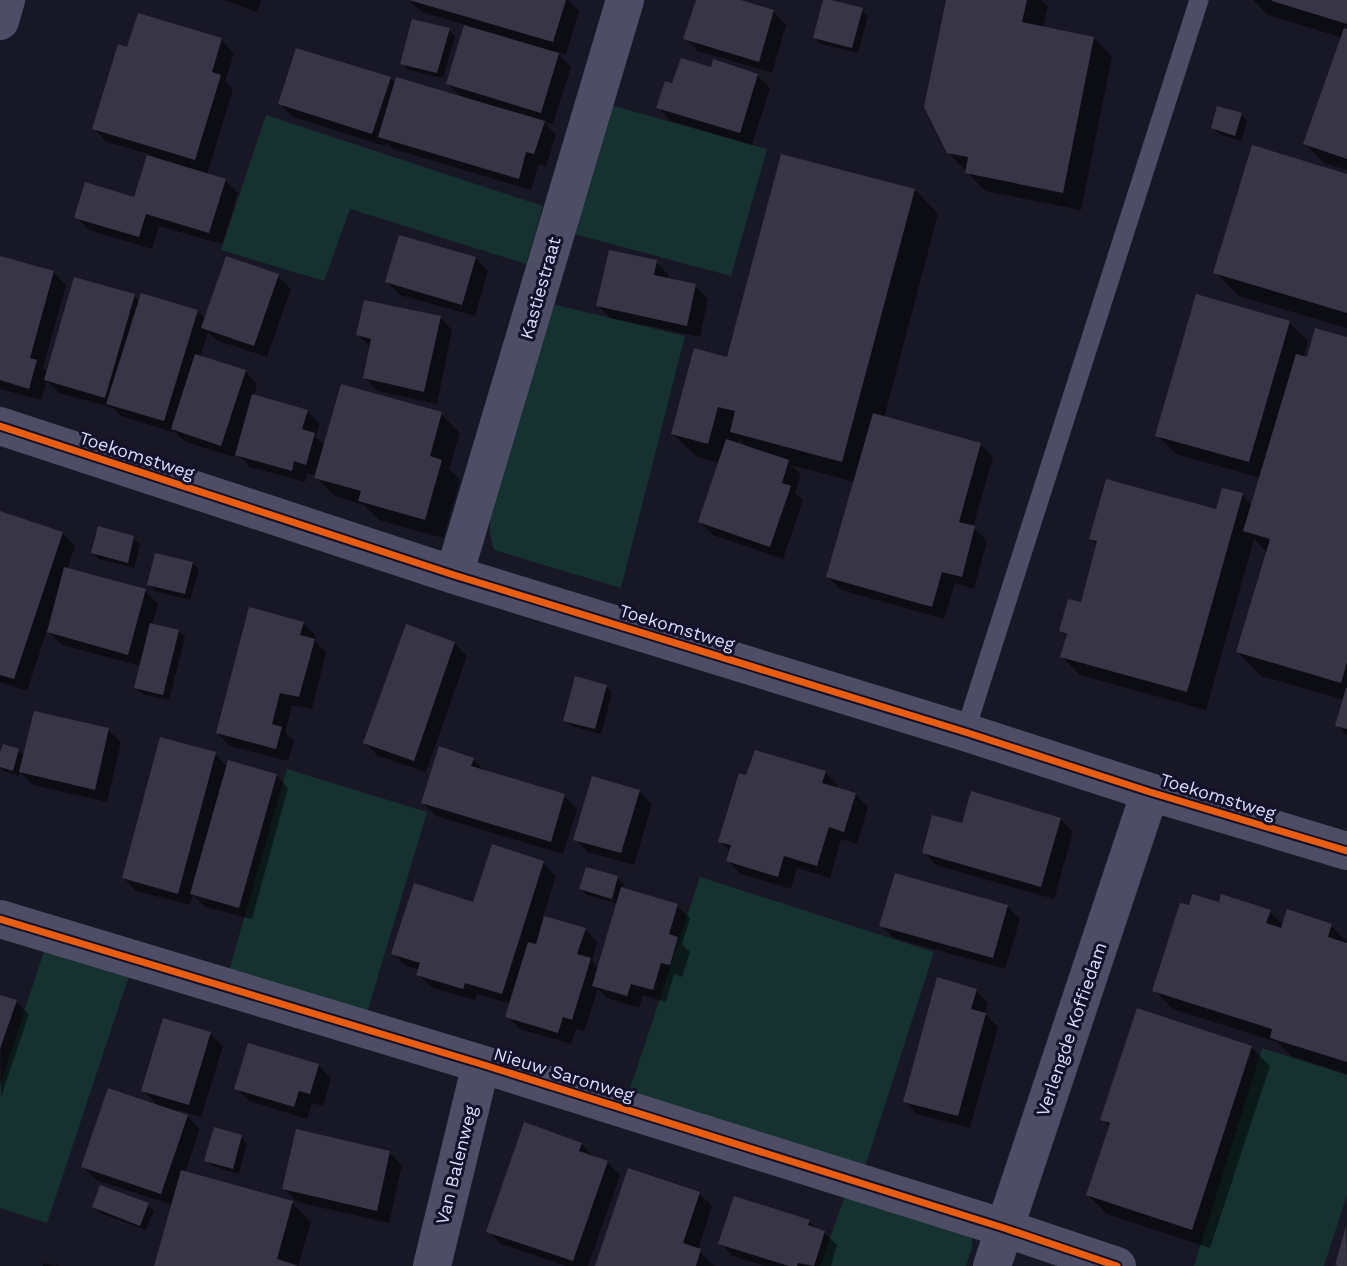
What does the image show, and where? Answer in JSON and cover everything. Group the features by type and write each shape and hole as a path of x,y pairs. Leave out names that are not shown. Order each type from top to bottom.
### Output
{"street":[{"path":"0,21 6,0"},
{"name":"Kastiestraat","path":"454,575 625,0"},
{"name":"Toekomstweg","path":"0,426 454,575 1347,851"},
{"name":"Verlengde Koffiedam","path":"992,1266 1150,792"},
{"name":"Nieuw Saronweg","path":"0,919 481,1064 1117,1266"},
{"name":"Van Balenweg","path":"432,1266 481,1064"}],"lane":[{"path":"965,732 1199,0"}],"green space":[{"path":"611,105 767,149 731,276 574,234"},
{"path":"266,115 543,206 526,264 350,209 324,281 221,250"},
{"path":"552,304 685,336 621,588 494,550 490,534 490,518"},
{"path":"287,769 427,812 367,1013 228,974"},
{"path":"700,877 934,952 865,1167 629,1092"},
{"path":"46,945 130,973 47,1223 0,1208 0,1085"},
{"path":"1262,1048 1347,1075 1347,1195 1324,1266 1194,1266"},
{"path":"846,1193 972,1234 972,1248 966,1266 820,1266"}],"building":[{"path":"409,0 566,0 553,42"},
{"path":"696,0 741,0 774,10 759,62 683,39"},
{"path":"823,0 863,8 852,48 813,38"},
{"path":"946,0 1027,0 1022,22 1094,37 1063,193 965,173 968,157 947,153 924,107"},
{"path":"1347,0 1347,24 1272,1"},
{"path":"138,13 222,38 212,72 221,75 195,160 92,129 118,44 127,47"},
{"path":"412,19 450,28 437,73 400,64"},
{"path":"464,25 559,53 541,113 446,84"},
{"path":"1344,28 1347,29 1347,159 1303,144"},
{"path":"296,48 391,77 372,134 278,104"},
{"path":"681,58 711,67 713,59 758,74 740,133 656,108 665,81 672,83"},
{"path":"396,77 545,121 534,154 526,152 519,179 378,137"},
{"path":"1217,106 1242,113 1235,136 1211,128"},
{"path":"1252,145 1347,174 1347,313 1213,273"},
{"path":"781,154 915,189 842,462 730,432 735,411 718,407 708,444 671,434 694,348 727,357"},
{"path":"147,155 226,179 209,233 146,214 139,237 74,218 85,182 134,197"},
{"path":"399,235 476,257 462,305 385,282"},
{"path":"609,250 657,260 654,275 696,284 687,326 596,306"},
{"path":"0,256 54,271 30,358 37,360 29,389 0,380"},
{"path":"226,256 279,274 254,346 201,328"},
{"path":"74,277 135,294 105,398 44,380"},
{"path":"141,293 198,310 164,421 106,404"},
{"path":"1196,294 1290,321 1249,462 1155,436"},
{"path":"364,300 441,316 424,392 363,378 371,339 356,335"},
{"path":"1315,328 1347,337 1347,662 1341,683 1236,652 1270,539 1243,531 1296,354 1307,357"},
{"path":"195,354 246,370 221,446 171,429"},
{"path":"341,384 442,412 430,456 442,460 425,520 358,501 361,491 314,478"},
{"path":"252,394 308,410 302,429 315,433 306,465 294,461 292,471 235,455"},
{"path":"873,413 981,443 959,522 975,526 962,577 942,572 932,607 826,577"},
{"path":"726,439 789,460 782,483 791,486 770,547 698,522"},
{"path":"1106,479 1216,509 1222,488 1243,493 1187,692 1060,657 1067,634 1059,631 1068,599 1081,602 1097,541 1089,539"},
{"path":"0,511 63,532 14,679 0,675"},
{"path":"98,526 134,536 128,563 91,553"},
{"path":"155,553 193,562 185,594 147,585"},
{"path":"64,567 146,589 128,655 47,632"},
{"path":"249,607 304,622 300,635 315,639 299,697 280,693 272,724 282,727 276,749 216,733"},
{"path":"150,623 179,630 163,695 134,688"},
{"path":"406,624 455,642 414,761 363,743"},
{"path":"575,676 607,685 595,729 563,721"},
{"path":"1347,688 1347,729 1335,726"},
{"path":"34,711 109,728 95,790 19,772"},
{"path":"160,737 216,752 178,894 122,878"},
{"path":"3,744 19,749 13,771 0,767"},
{"path":"439,746 474,758 471,766 565,794 551,842 421,803"},
{"path":"755,750 826,771 822,783 856,793 844,832 829,827 817,866 784,856 778,877 726,861 731,845 718,842 739,773 746,775"},
{"path":"228,760 277,774 239,908 190,894"},
{"path":"592,776 640,790 621,853 573,840"},
{"path":"971,791 1061,818 1041,887 922,853 932,815 962,823"},
{"path":"492,844 544,861 502,994 465,983 463,989 416,975 420,963 391,954 414,883 473,902"},
{"path":"586,867 618,876 612,899 579,889"},
{"path":"895,873 1008,905 993,958 879,926"},
{"path":"621,887 678,904 669,934 678,937 670,965 661,963 653,990 631,984 627,996 592,986"},
{"path":"1192,894 1219,902 1221,894 1271,910 1266,923 1281,928 1287,909 1332,924 1328,937 1347,943 1347,1062 1270,1038 1272,1029 1152,991 1180,903 1189,905"},
{"path":"544,916 586,928 577,954 591,958 572,1020 563,1017 558,1033 505,1017 528,942 536,944"},
{"path":"937,977 977,989 971,1009 986,1013 958,1116 903,1102"},
{"path":"0,995 17,1000 0,1049"},
{"path":"1137,1008 1252,1046 1192,1230 1086,1195 1110,1123 1100,1120"},
{"path":"163,1018 211,1032 189,1105 141,1091"},
{"path":"248,1043 319,1064 310,1094 299,1091 294,1107 234,1089"},
{"path":"108,1088 188,1115 161,1194 81,1167"},
{"path":"524,1122 582,1143 579,1151 608,1161 573,1261 486,1232"},
{"path":"214,1127 242,1135 233,1169 204,1161"},
{"path":"296,1129 390,1151 377,1211 282,1189"},
{"path":"628,1168 700,1192 683,1243 701,1249 696,1266 595,1266"},
{"path":"181,1170 293,1201 277,1259 299,1266 154,1266"},
{"path":"100,1185 149,1203 140,1226 92,1207"},
{"path":"734,1196 810,1220 808,1225 825,1231 814,1266 798,1263 797,1266 789,1266 718,1244"},
{"path":"1346,1226 1347,1266 1339,1266 1335,1265"}],"cycle path":[{"path":"0,426 454,575 1347,851"},
{"path":"0,919 481,1064 1117,1266"}]}
